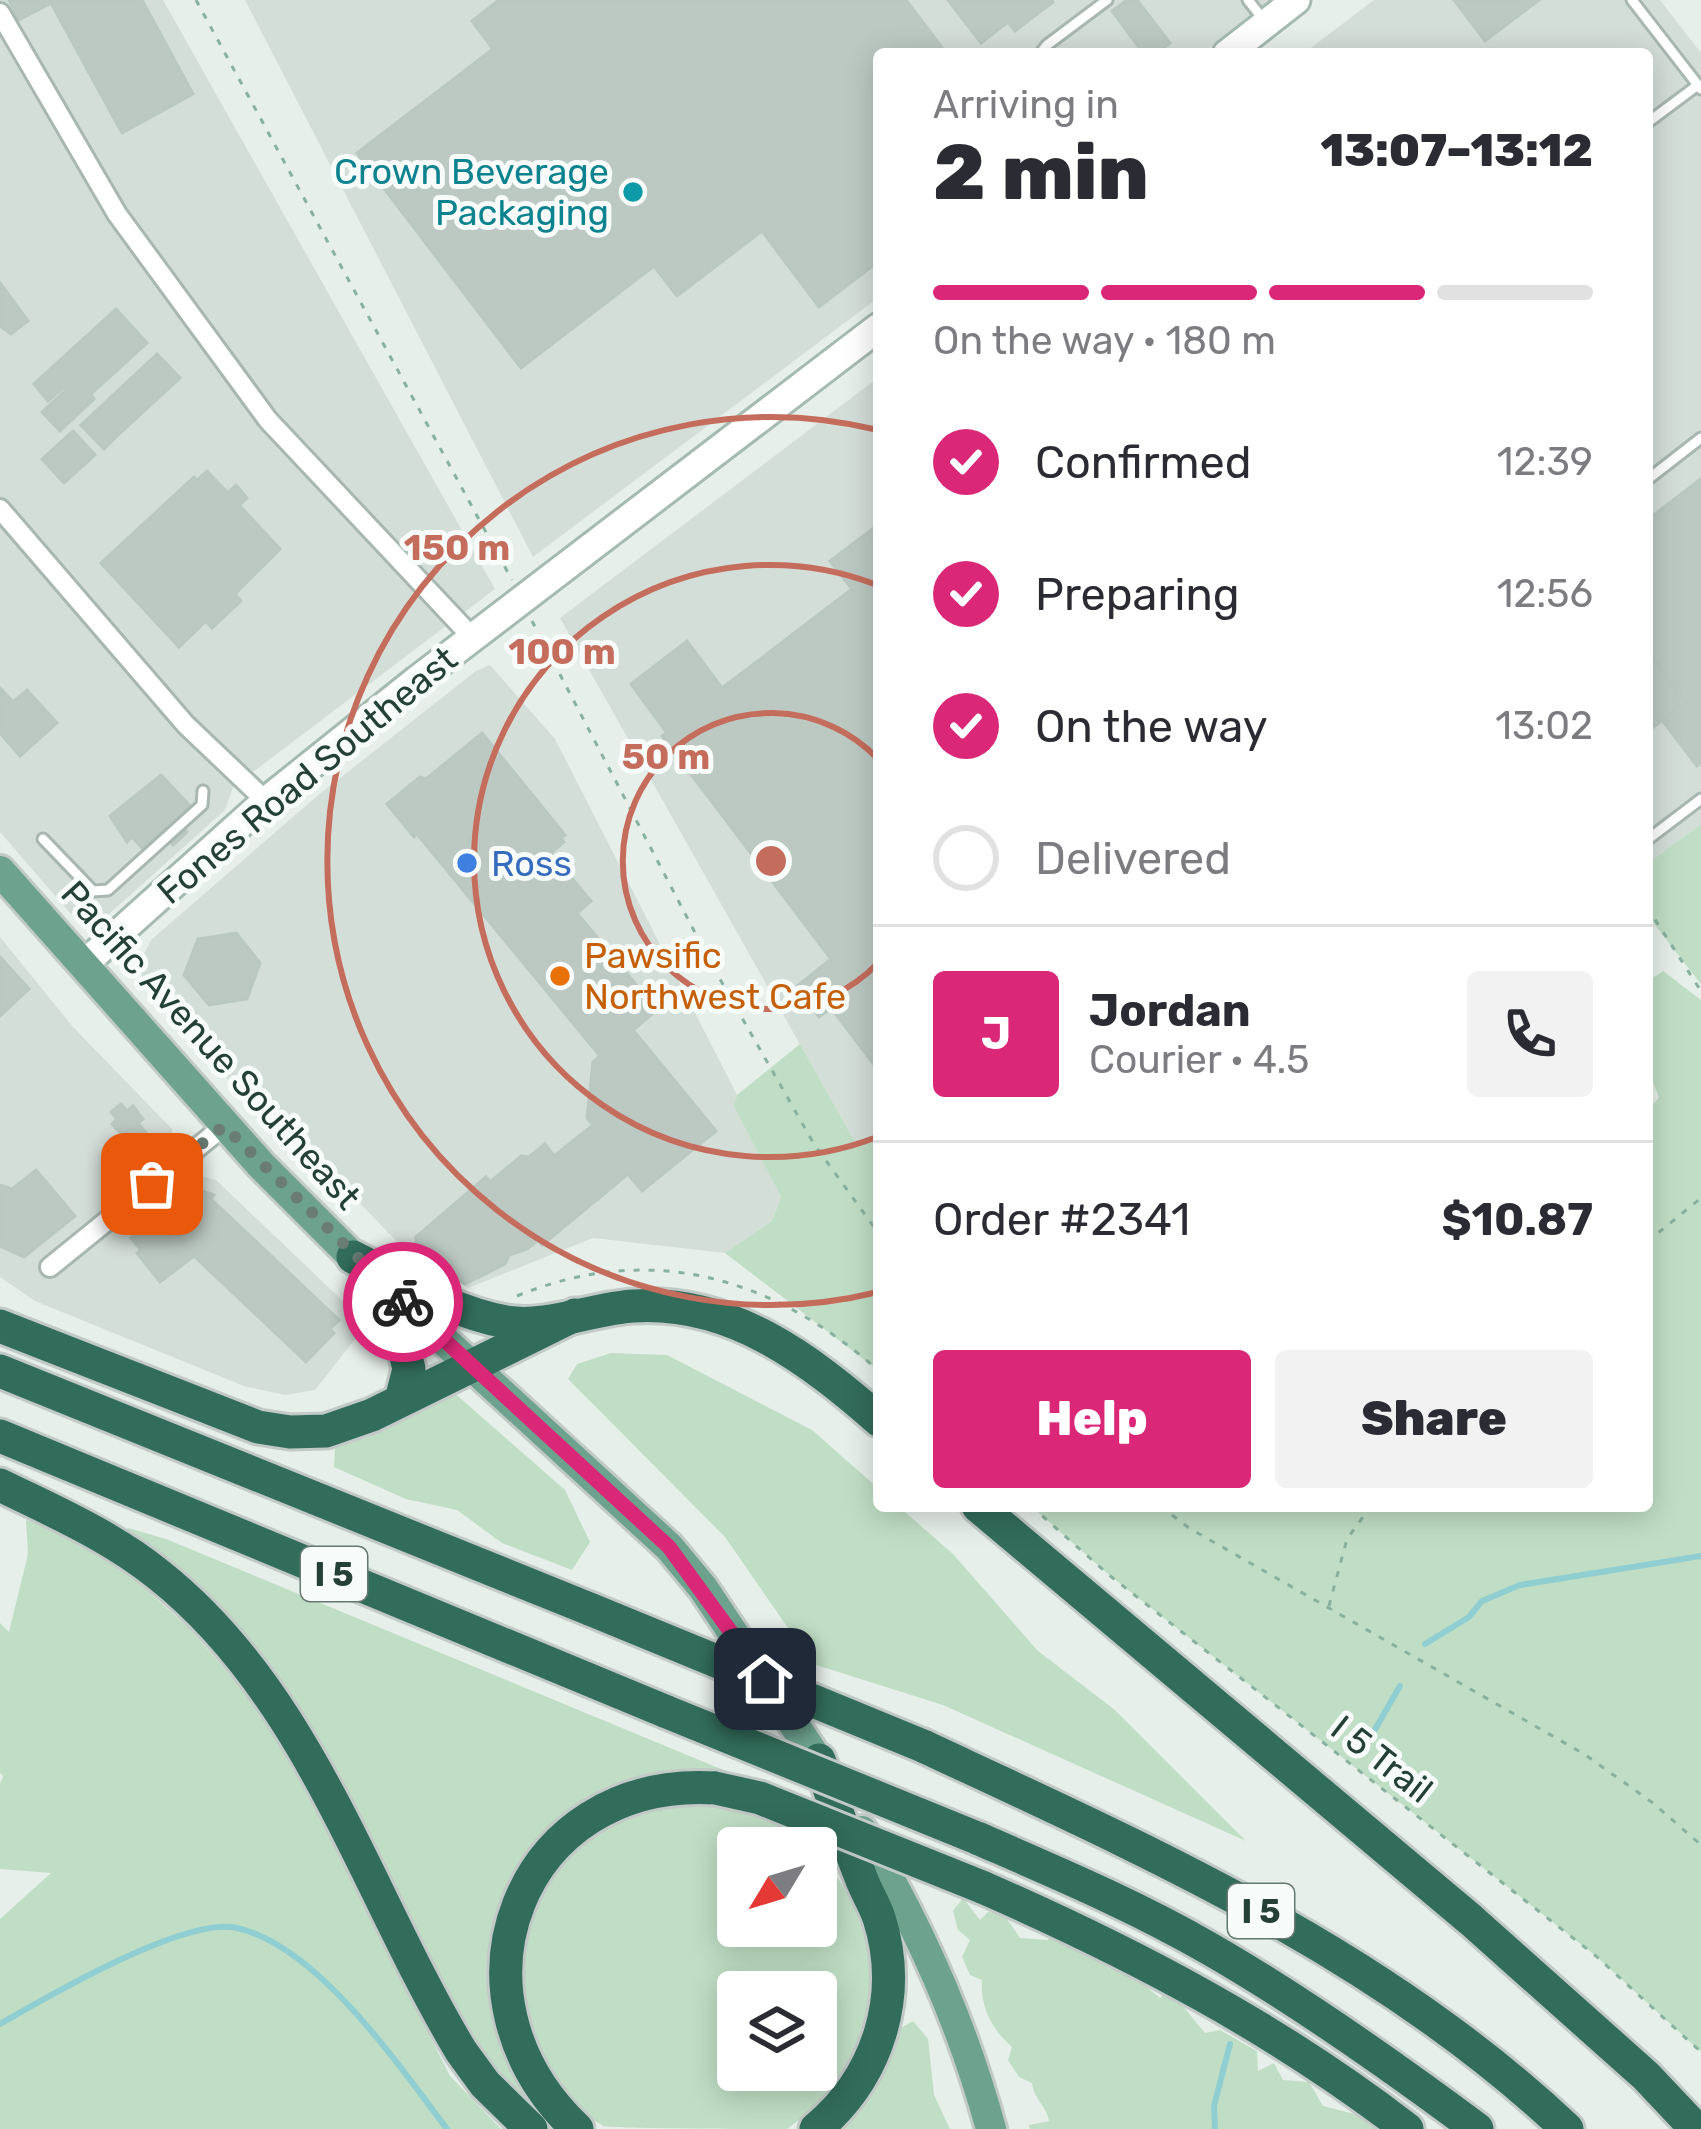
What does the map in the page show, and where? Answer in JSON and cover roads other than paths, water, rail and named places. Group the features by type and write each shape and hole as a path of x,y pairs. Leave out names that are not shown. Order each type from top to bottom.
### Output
{"highway":[{"path":"353,1257 460,1311 512,1323 633,1306 686,1306 725,1317 777,1341 873,1415"},
{"path":"390,1290 409,1369 400,1400"},
{"path":"0,1327 258,1426 290,1432 326,1431 504,1353 524,1337 575,1315"},
{"name":"I 5","path":"0,1371 923,1746 1185,1870 1332,1950 1453,2033 1567,2129"},
{"name":"I 5","path":"0,1436 1075,1880 1210,1948 1477,2129"},
{"path":"0,1485 103,1536 144,1563 199,1611 250,1667 306,1754 460,2051 485,2084 531,2129"},
{"path":"985,1512 1489,1936 1646,2076 1696,2129"},
{"path":"816,2129 834,2114 866,2072 878,2045 889,1994 888,1955 879,1916 819,1760"},
{"path":"577,2129 541,2091 512,2030 505,1962 521,1900 557,1846 594,1815 646,1792 715,1787 760,1798 982,1887 1161,1970 1269,2031 1407,2129"}],"main road":[{"name":"Pacific Avenue Southeast","path":"0,871 224,1126 353,1257 669,1547 703,1588 819,1760 918,1929 961,2030 991,2129"}],"street":[{"path":"1235,48 1296,0"},
{"path":"0,14 117,214 268,420 472,637"},
{"name":"Fones Road Southeast","path":"83,965 266,801 472,637 873,332"},
{"path":"0,509 186,725 266,801"},
{"path":"50,1267 224,1126"}],"lane":[{"path":"1045,48 1107,0"},
{"path":"1248,0 1266,23"},
{"path":"1632,0 1699,87 1653,119"},
{"path":"1653,475 1701,438"},
{"path":"43,839 93,891 109,890 202,806 203,791"},
{"path":"1653,835 1701,799"}],"waterway":[{"path":"1425,1644 1469,1617 1482,1601 1520,1585 1701,1556"},
{"path":"1370,1738 1400,1686"},
{"path":"0,2024 152,1946 185,1934 237,1928 267,1939 326,1983 381,2042 447,2129"},
{"path":"1215,2129 1214,2106 1230,2044"}],"place":[{"name":"Crown Beverage Packaging","path":"633,192"},
{"name":"Ross","path":"467,863"},
{"name":"Pawsific Northwest Cafe","path":"560,976"}]}
